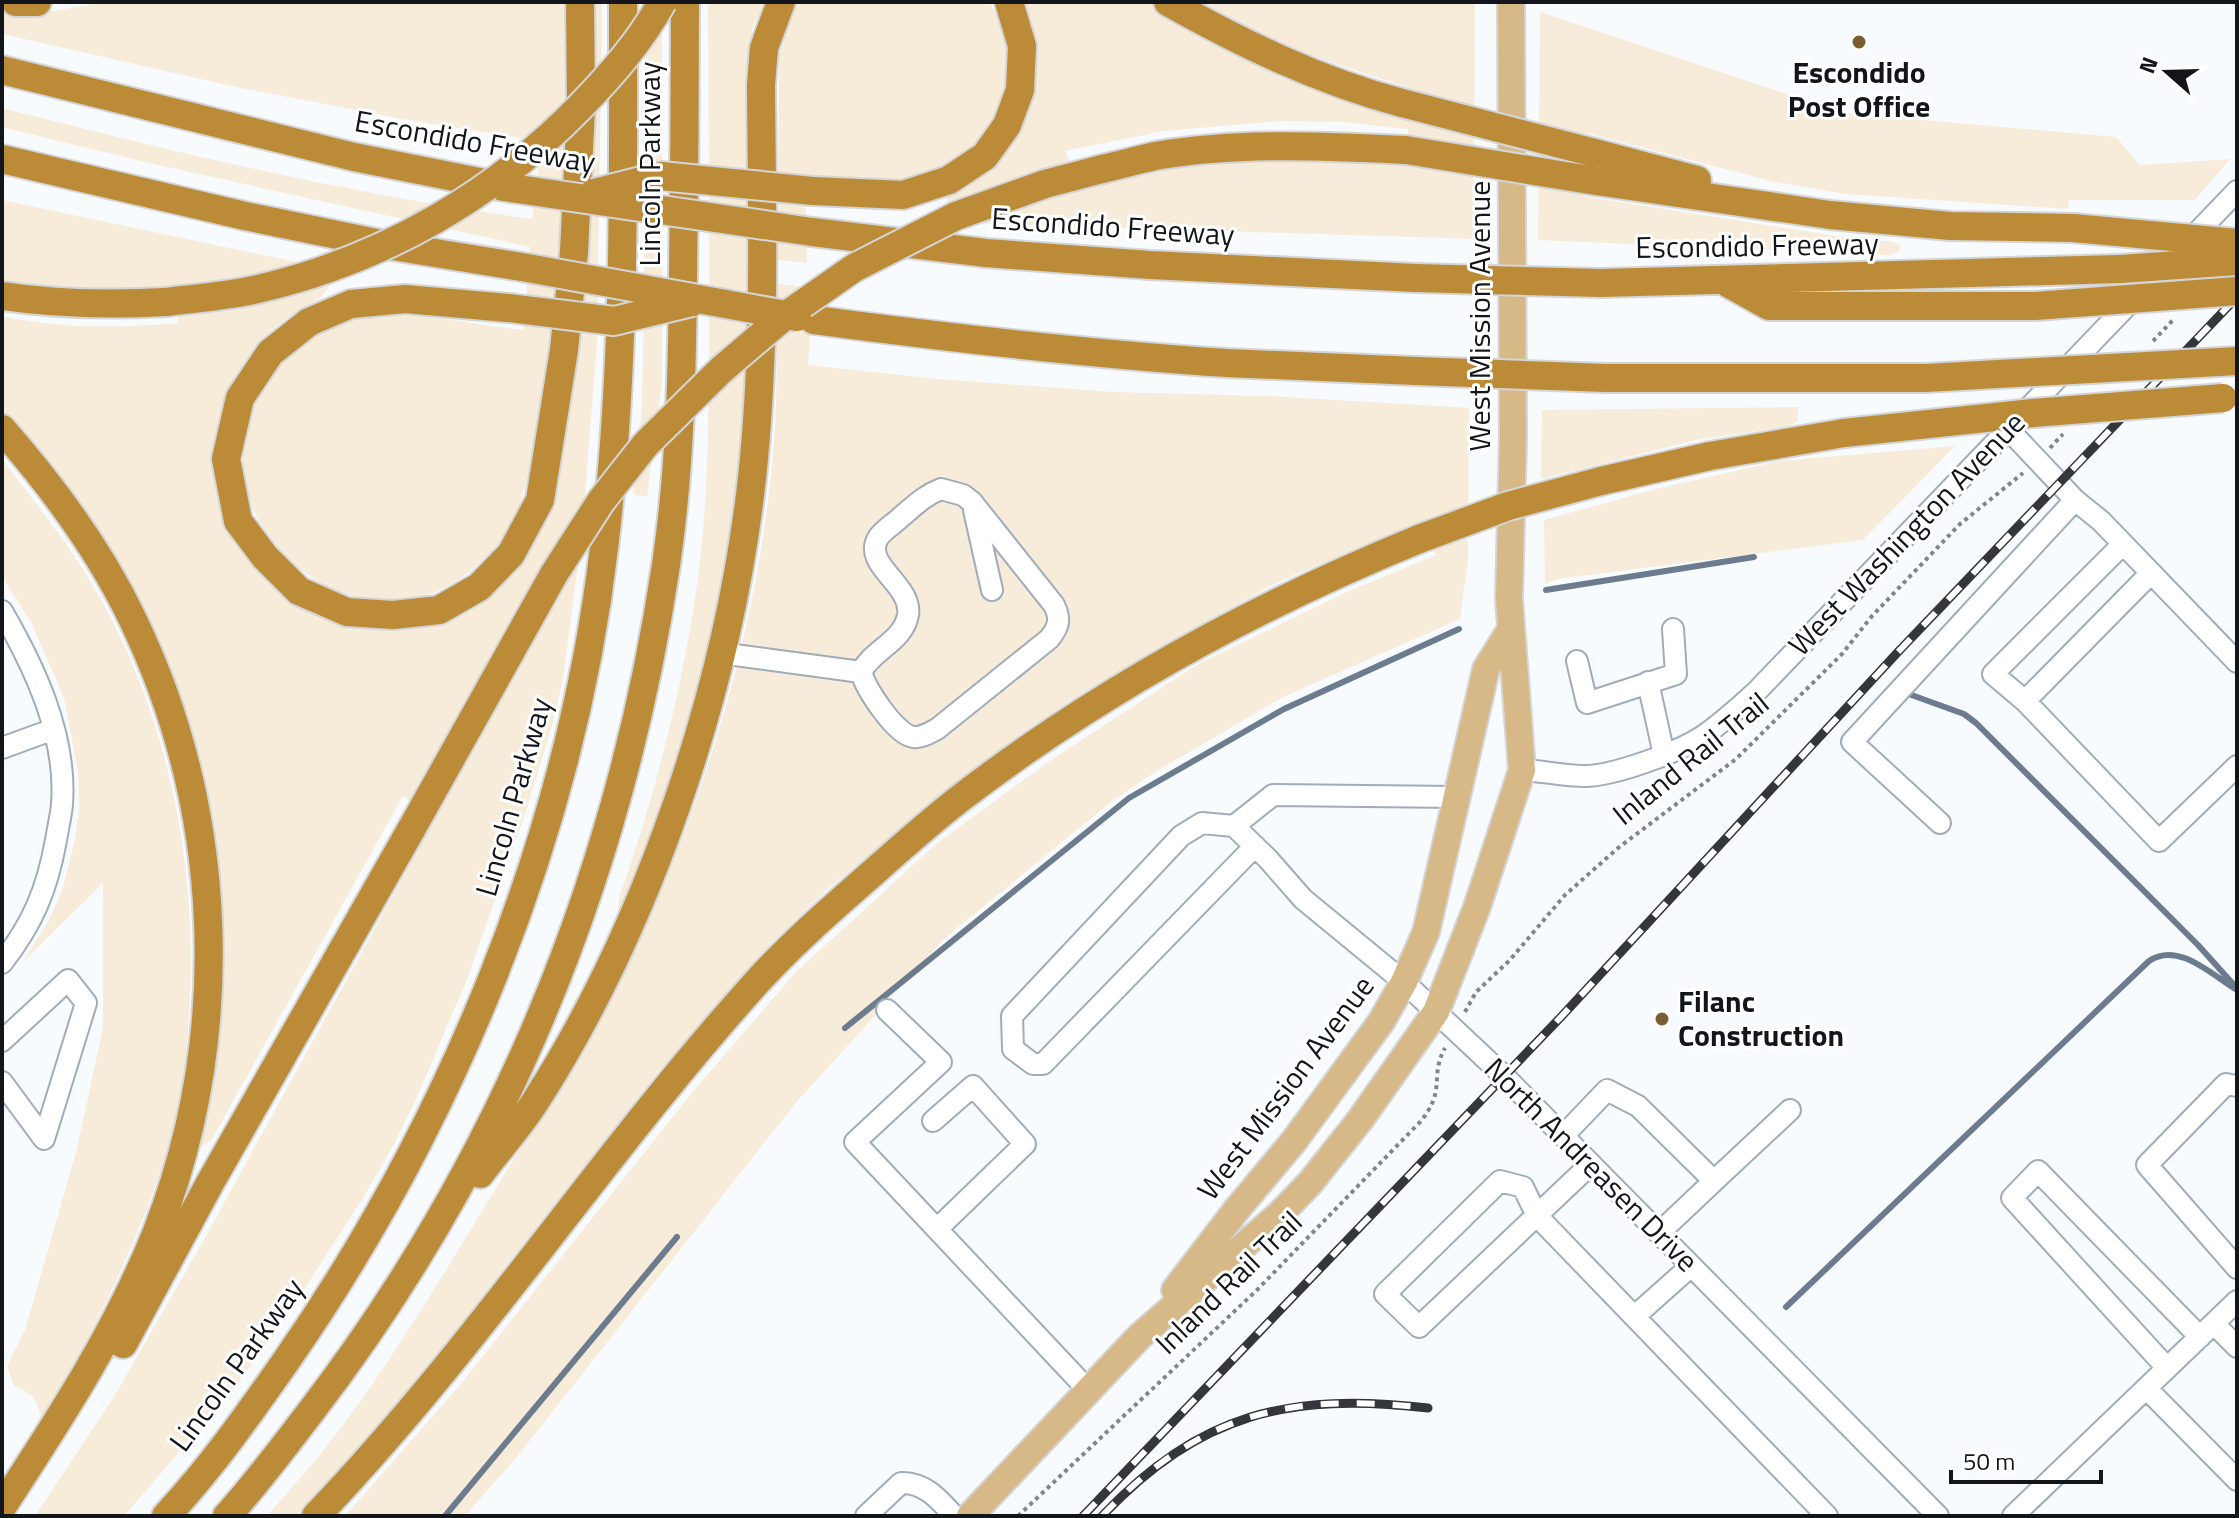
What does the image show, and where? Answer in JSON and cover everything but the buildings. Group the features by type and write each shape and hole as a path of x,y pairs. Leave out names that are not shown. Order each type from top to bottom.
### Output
{"highway":[{"path":"16,2 37,2"},
{"path":"580,2 581,107 574,252 564,350 540,500 511,554 479,587 439,610 393,615 347,612 299,591 265,557 238,521 226,459 240,398 270,353 309,322 351,304 405,299 508,308 614,321 703,299"},
{"name":"Lincoln Parkway","path":"166,1516 255,1405 325,1305 377,1219 453,1068 503,947 546,822 582,683 604,552 614,463 620,363 623,2"},
{"path":"2,296 112,305 166,302 262,288 377,250 457,209 554,133 629,52 662,2"},
{"name":"Lincoln Parkway","path":"429,1241 507,1094 563,963 602,854 652,648 677,468 682,367 685,2"},
{"path":"227,1516 344,1369 429,1241 534,1103 591,1005 640,898 684,784 720,653 737,576 752,480 759,383 761,85 764,48 781,2"},
{"path":"582,197 661,176 813,191 903,195 949,180 985,156 1007,125 1020,90 1022,46 1009,2"},
{"path":"1168,2 1238,41 1308,72 1596,167"},
{"name":"Escondido Freeway","path":"2,70 354,157 504,187 812,232 986,253 1150,265 1416,278 1601,283 2120,269 2237,261"},
{"path":"16,1516 44,1477 114,1361 210,1183 554,574 601,501 646,444 721,370 781,319 854,268 956,216 1045,184 1156,156 1298,146 1406,150 1596,167 1830,215 1950,226 2073,228 2237,243"},
{"path":"2,159 372,243 814,320 998,342 1198,360 1606,378 1926,378 2237,361"},
{"path":"1725,282 1769,306 2035,306 2237,291"},
{"path":"316,1516 434,1383 675,1076 757,981 805,932 962,797 1064,726 1153,670 1281,599 1419,539 1508,506 1601,481 1710,456 1844,433 2230,397"},
{"path":"2,429 39,471 87,540 131,615 168,702 185,760 207,883 209,966 208,1015 199,1084 176,1180 156,1234 136,1281 95,1360 2,1507"}],"main road":[{"name":"West Mission Avenue","path":"970,1516 1139,1337 1280,1214 1310,1183 1360,1120 1436,1012 1477,907 1522,770 1509,599 1513,436 1511,2"},
{"name":"West Mission Avenue","path":"1139,1337 1294,1141 1381,1022 1404,982 1426,932 1486,669 1511,629"}],"street":[{"name":"West Washington Avenue","path":"1522,770 1586,776 1664,755 1701,738 1756,692 2237,191"},
{"path":"2008,429 2237,662"},
{"path":"941,489 952,491 972,502 1054,605 1059,616 1054,633 937,729 918,737 910,737 898,729 865,686 861,672 871,658 900,633 908,612 906,598 876,557 879,536 929,493 941,489"},
{"path":"1940,823 1852,742 2075,500"},
{"path":"972,502 992,590"},
{"path":"2123,544 1993,674 2025,701 2159,841 2237,766"},
{"path":"2025,701 2151,573"},
{"path":"2,611 28,656 54,729 60,761 62,803 49,879 23,936 2,963"},
{"path":"1577,661 1587,703 1676,674 1673,629"},
{"path":"720,653 861,672"},
{"path":"1648,682 1664,755"},
{"path":"2,748 54,729"},
{"path":"1255,846 1043,1064 1033,1064 1013,1049 1012,1016 1181,836 1202,823 1234,826 1273,795 1457,797"},
{"name":"North Andreasen Drive","path":"1234,826 1303,899 1404,982 1563,1136 1938,1516"},
{"path":"2,1041 68,980 86,1003 44,1139 2,1082"},
{"path":"887,1010 941,1062 855,1142 1088,1390"},
{"path":"2237,1086 2226,1084 2147,1165 2237,1268"},
{"path":"933,1121 973,1086 1025,1144 937,1229"},
{"path":"1563,1136 1607,1090 1638,1106 1714,1181"},
{"path":"1659,1233 1790,1110"},
{"path":"1591,1164 1537,1216 1419,1327 1385,1294 1500,1181 1523,1187 1537,1216 1827,1516"},
{"path":"2167,1368 2012,1198 2038,1171 2207,1330 2237,1347"},
{"path":"1635,1316 1691,1266"},
{"path":"2013,1516 2237,1301"},
{"path":"2146,1388 2237,1480"},
{"path":"866,1516 891,1489 901,1483 915,1482 954,1516"}],"path":[{"path":"2143,352 2174,319"},
{"name":"Inland Rail Trail","path":"1476,992 1509,961 1565,895 1592,870 1736,759 1842,654 1872,616 1960,524 2037,460 2069,428"},
{"name":"Inland Rail Trail","path":"1018,1516 1257,1290 1420,1122 1432,1109 1438,1090 1437,1063"}],"shaded area":[{"path":"103,2 564,2 558,272 545,380 529,471 508,531 483,559 452,584 418,597 384,601 349,595 317,581 289,559 265,530 248,496 243,454 248,425 272,372 307,339 336,325 366,317 406,315 524,330 530,247 149,163 2,127 2,108 266,171 398,198 532,219 540,155 533,140 236,87 2,34 2,12 54,11"},
{"path":"590,2 602,2 597,341 582,533 563,679 552,726 468,977 393,1146 280,1327 231,1392 124,1516 35,1516 114,1397 437,815 403,796 212,1139 202,1147 196,1144 210,1061 181,709 2,421 2,316 90,326 178,323 175,295 2,290 2,200 296,262 323,264 332,277 330,285 318,299 279,324 252,352 230,387 223,406 218,444 219,479 225,513 235,541 258,572 310,611 479,602 505,582 521,564 544,520"},
{"path":"646,2 662,2 662,383 647,496 635,495 632,484 641,419 643,366"},
{"path":"708,2 765,2 752,29 745,416 727,557 698,695 660,821 620,911 619,898 653,792 679,685 693,612 702,539 709,390"},
{"path":"799,2 989,2 1001,28 1007,54 1006,81 999,106 987,129 970,150 948,166 922,177 893,182 805,176 807,263 778,260 779,57 794,8"},
{"path":"1020,2 1151,2 1167,12 1408,113 1408,87 1300,50 1196,2 1475,2 1476,239 962,223 947,210 947,196 965,185 1009,144","holes":["1282,121 1342,122 1408,129 1407,166 1315,158 1218,162 1135,176 1081,190 1065,151 1164,131"]},
{"path":"1540,12 1844,113 2116,137 2140,165 2230,159 2195,200 2069,200 2068,209 1845,194 1775,182 1587,133 1582,196 1863,240 1890,241 1900,245 1899,252 1888,255 1538,240"},
{"path":"778,284 813,288 808,365 938,379 1113,392 1269,396 1469,408 1468,559 1460,619 1283,697 1155,772 1111,802 945,938 794,1105 516,1458 465,1516 345,1516 460,1385 690,1095 795,973 936,844 1051,760 1198,664 1349,591 1436,555 1418,522 1276,583 1135,661 1011,741 830,887 773,941 657,1073 379,1424 296,1516 267,1516 346,1421 428,1299 594,1031 668,874 718,734 754,590 774,442"},
{"path":"1798,407 1798,421 1790,426 1696,440 1541,479 1542,410"},
{"path":"1955,446 1863,540 1557,579 1545,584 1544,520 1656,489 1779,461"},
{"path":"2,459 87,576 133,665 166,762 185,863 189,913 191,965 186,1061 168,1149 120,1271 41,1427 36,1401 14,1386 7,1366 25,1330 77,1149 103,1027 103,883 23,962 48,922 62,891 79,810 78,772 64,698 31,622 2,577"}],"waterway":[{"path":"1546,590 1754,557"},
{"path":"845,1028 1129,798 1284,709 1459,629"},
{"path":"1906,693 1964,714 1976,723 2198,945 2234,985"},
{"path":"1786,1307 2149,961 2160,956 2183,957 2237,990"},
{"path":"445,1516 677,1237"}],"railway":[{"path":"1083,1516 1560,1018 1897,653 2237,297"},
{"path":"1102,1516 1138,1481 1175,1453 1212,1432 1250,1417 1290,1408 1332,1404 1428,1408"}],"place":[{"name":"Escondido Post Office","path":"1859,42"},
{"name":"Filanc Construction","path":"1662,1019"}]}
